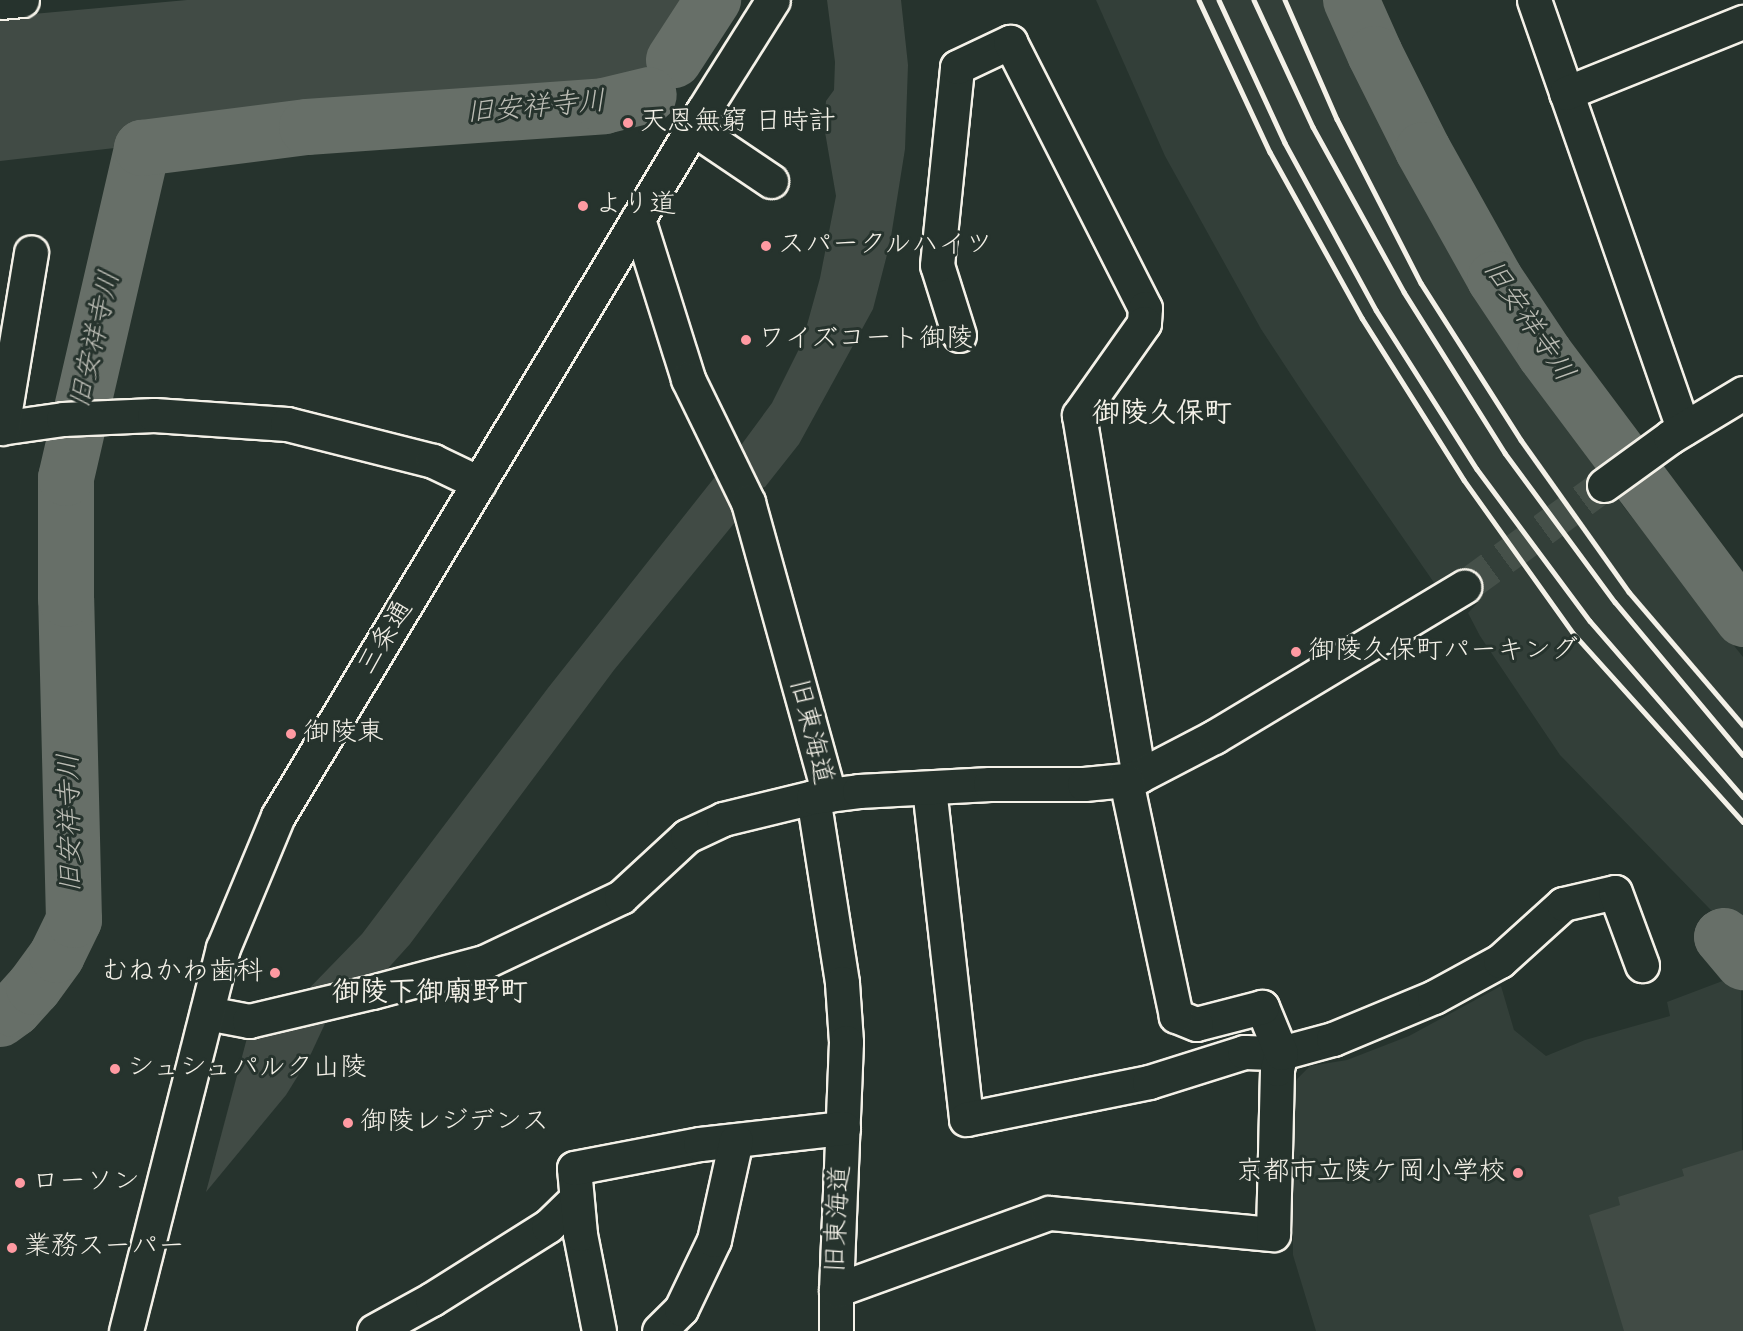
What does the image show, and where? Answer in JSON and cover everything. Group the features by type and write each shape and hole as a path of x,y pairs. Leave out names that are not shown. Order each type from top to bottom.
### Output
{"street":[{"path":"0,2 22,0"},
{"name":"三条通","path":"126,1331 223,948 278,816 638,219 773,0"},
{"path":"1534,0 1683,429"},
{"path":"1566,93 1743,22"},
{"path":"836,1290 1049,1213 1274,1234 1277,1069 1281,1053 1262,1007 1196,1024 1176,1016 1132,778 1079,415 1144,323 1145,308 1010,42 957,67 937,265 958,334"},
{"path":"694,129 771,181"},
{"name":"旧東海道","path":"638,219 688,379 748,502 821,796 842,983 846,1042 836,1331"},
{"path":"31,252 1,428 76,418 154,415 287,424 434,460 479,483"},
{"path":"1619,474 1683,429 1743,393"},
{"path":"207,1013 249,1021 372,992 484,962 621,897 687,836 723,819 821,796 928,788 1132,778 1214,737 1464,587"},
{"path":"928,788 966,1119 1149,1082 1244,1052 1281,1053 1333,1039 1434,997 1500,962 1563,904 1615,892 1642,965"},
{"path":"599,1331 576,1199 574,1168 736,1140 843,1128"},
{"path":"659,1331 681,1309 714,1240 736,1140"},
{"path":"374,1331 432,1299 548,1226 576,1199"}],"shaded area":[{"path":"187,0 701,0 644,88 0,161 0,17"},
{"path":"827,0 901,0 908,65 905,149 890,243 873,309 799,444 765,487 757,489 736,452 772,403 802,343 820,278 836,196 824,126 826,101 834,90 835,62"},
{"path":"1096,0 1340,0 1394,115 1464,242 1571,416 1608,468 1602,474 1623,506 1743,657 1743,943 1560,755 1480,636 1468,613 1480,600 1462,573 1437,587 1305,396 1261,329 1165,156"},
{"path":"722,468 745,510 614,670 410,944 373,985 293,1005 362,934 548,688"},
{"name":"京都市立陵ケ岡小学校","path":"1741,974 1743,1331 1316,1331 1293,1255 1292,1090 1297,1079 1310,1066 1347,1060 1409,1036 1501,986 1514,1030 1546,1056 1585,1040 1670,1016 1667,1002"},
{"path":"329,1015 309,1058 286,1095 206,1192 247,1038"},
{"path":"1743,1150 1743,1331 1624,1331 1589,1215 1620,1205 1618,1197 1684,1176 1682,1169"}],"waterway":[{"name":"旧安祥寺川","path":"674,60 713,0"},
{"name":"旧安祥寺川","path":"1351,0 1423,150 1495,279 1545,354 1743,619"},
{"name":"旧安祥寺川","path":"0,1019 14,1009 34,987 57,955 74,920 66,599 66,478 142,148 307,127 604,106 649,95"},
{"path":"1724,936 1722,937 1743,962"}],"tunnel":[{"path":"1464,587 1604,485"}],"railway":[{"path":"1199,0 1270,152 1362,318 1464,480 1573,633 1743,822"},
{"path":"1219,0 1285,143 1376,310 1477,469 1590,621 1743,797"},
{"path":"1254,0 1313,127 1404,292 1505,453 1615,602 1743,755"},
{"path":"1285,0 1337,119 1421,283 1521,440 1629,592 1743,725"}],"place":[{"name":"天恩無窮 日時計","path":"628,123"},
{"name":"より道","path":"583,206"},
{"name":"スパークルハイツ","path":"766,246"},
{"name":"ワイズコート御陵","path":"746,340"},
{"name":"御陵久保町パーキング","path":"1296,652"},
{"name":"御陵東","path":"291,734"},
{"name":"むねかわ歯科","path":"275,973"},
{"name":"シュシュパルク山陵","path":"115,1069"},
{"name":"御陵レジデンス","path":"348,1123"},
{"name":"京都市立陵ケ岡小学校","path":"1518,1173"},
{"name":"ローソン","path":"20,1183"},
{"name":"業務スーパー","path":"12,1248"}],"district":[{"name":"御陵久保町","path":"1162,415"},
{"name":"御陵下御廟野町","path":"430,994"}]}
